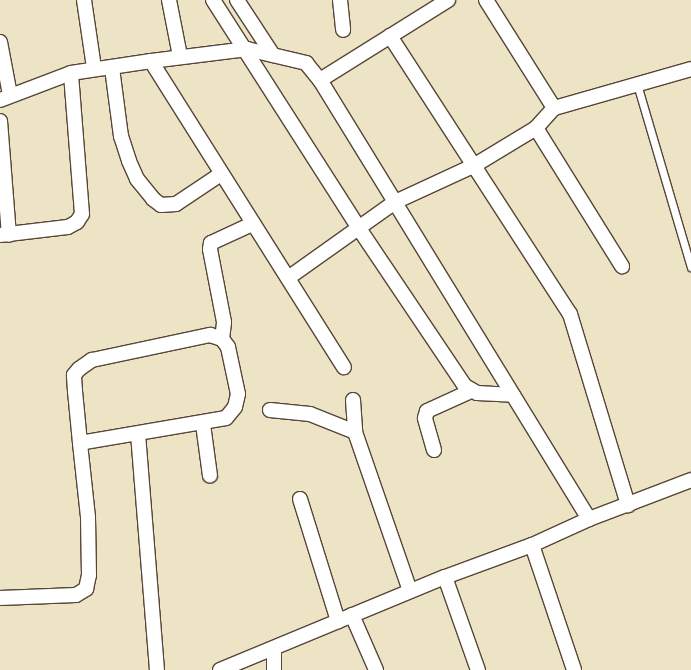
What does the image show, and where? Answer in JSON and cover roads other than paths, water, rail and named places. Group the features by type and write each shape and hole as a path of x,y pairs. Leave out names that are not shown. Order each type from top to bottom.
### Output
{"street":[{"path":"84,0 94,68"},
{"path":"169,0 180,56"},
{"path":"213,0 247,49 358,227 471,391"},
{"path":"237,0 273,55"},
{"path":"340,0 343,30"},
{"path":"486,0 554,108"},
{"path":"320,80 443,1"},
{"path":"390,36 570,314 628,505"},
{"path":"0,42 5,97 71,73 94,68 112,68 180,56 247,49 306,63 320,80 589,518"},
{"path":"151,61 252,224 288,278 344,368"},
{"path":"112,68 122,136 129,161 137,179 153,200 161,205 176,204 221,174"},
{"path":"288,278 395,202 475,166 536,128 554,108 691,69"},
{"path":"0,121 4,235 68,227 78,222 82,214 71,73"},
{"path":"536,128 622,266"},
{"path":"222,339 224,322 210,249 211,242 252,224"},
{"path":"0,598 76,595 86,589 89,575 88,517 80,443 74,376 79,369 92,360 210,336 222,339 228,347 238,394 235,407 226,418 203,424 80,443"},
{"path":"434,450 426,418 427,411 471,391 514,395"},
{"path":"353,400 355,432 410,591"},
{"path":"270,410 310,414 355,432"},
{"path":"203,424 210,476"},
{"path":"138,434 157,670"},
{"path":"220,670 410,591 532,544 589,518 628,505 691,480"},
{"path":"300,499 338,621"},
{"path":"532,544 574,670"},
{"path":"445,577 478,670"},
{"path":"352,615 376,670"},
{"path":"274,648 274,670"}],"lane":[{"path":"636,84 691,267"}]}
